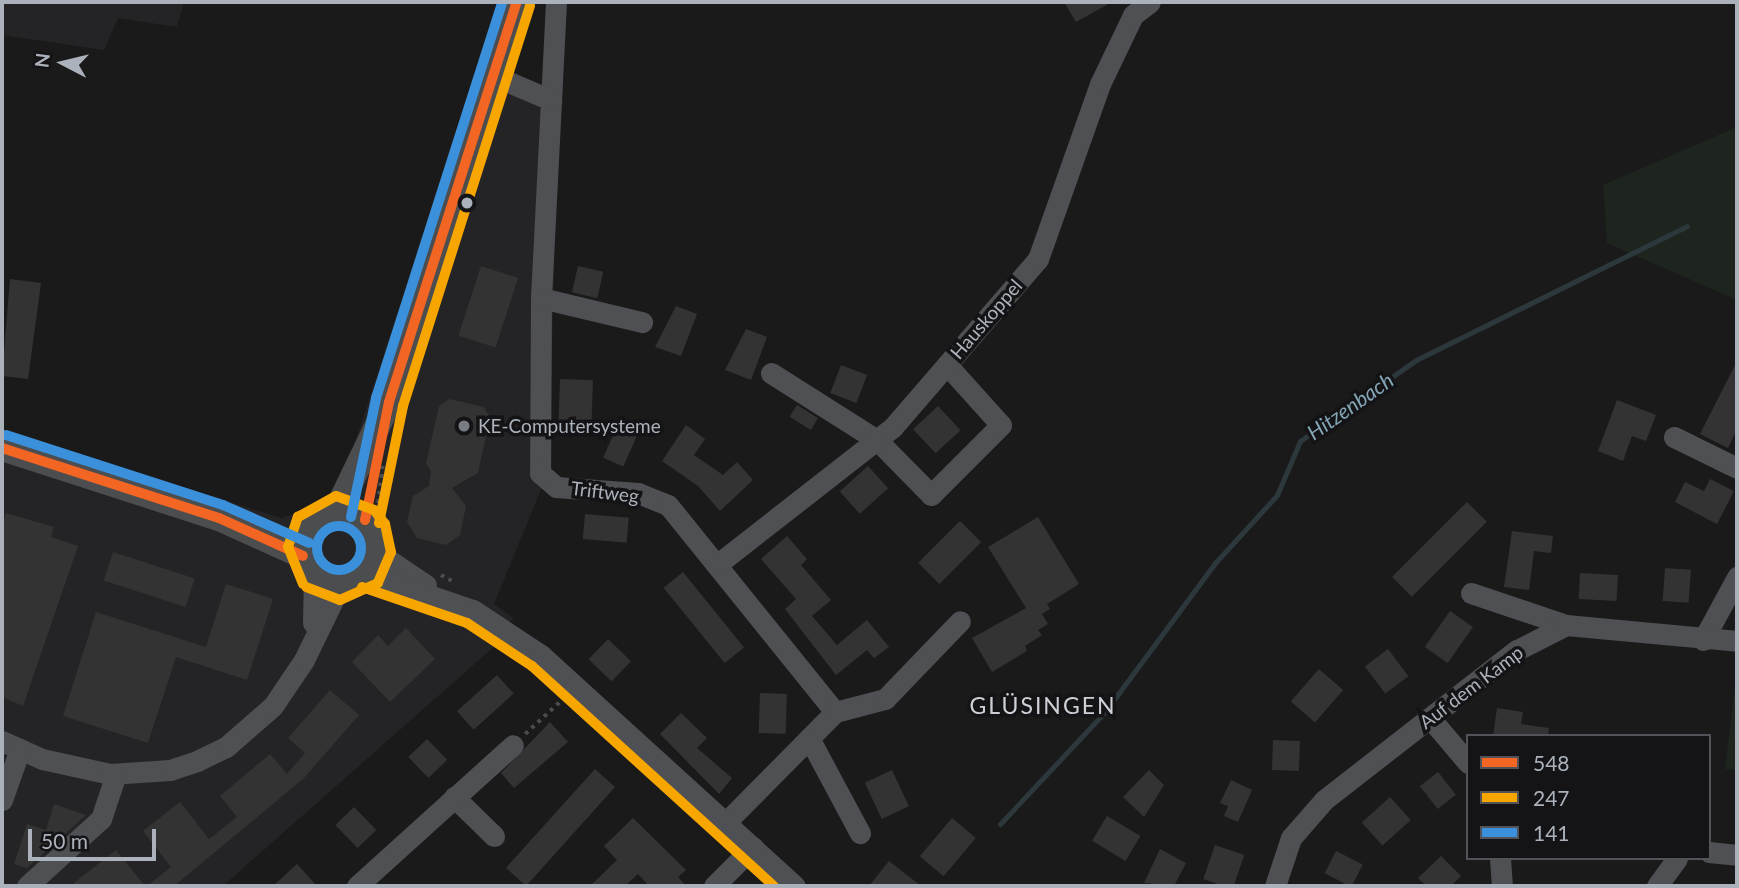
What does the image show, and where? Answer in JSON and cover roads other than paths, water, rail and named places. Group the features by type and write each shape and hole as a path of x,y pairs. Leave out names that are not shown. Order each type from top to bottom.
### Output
{"main road":[{"path":"2,449 219,518 340,586 372,563 365,520 389,402 497,77 517,2"},
{"path":"219,518 308,527 337,510 389,402"},
{"path":"337,510 365,520"},
{"path":"308,527 308,566"}],"street":[{"name":"Triftweg","path":"556,2 541,298 541,473 556,487 638,493 668,505 719,563 835,712"},
{"name":"Hauskoppel","path":"719,563 877,440 947,365 1038,259 1100,84 1133,15 1150,2"},
{"path":"497,77 551,100"},
{"path":"541,298 642,322"},
{"path":"771,373 877,440 931,495 1001,425 947,365"},
{"path":"1674,437 1737,468"},
{"path":"372,563 446,598 541,655 794,886"},
{"path":"308,566 312,643"},
{"path":"1703,640 1737,577"},
{"path":"2,800 11,745 73,768 116,774 170,770 226,747 273,706 312,643 340,586"},
{"path":"1471,593 1566,625 1703,640 1737,641"},
{"path":"726,822 835,712 885,699 960,621"},
{"name":"Auf dem Kamp","path":"1275,886 1291,838 1324,800 1517,650 1566,625"},
{"path":"1430,718 1466,761"},
{"path":"809,738 860,833"},
{"path":"357,886 513,745"},
{"path":"27,886 101,819 116,774"},
{"path":"454,797 494,836"},
{"path":"714,886 753,847"},
{"path":"1711,852 1737,855"},
{"path":"1500,860 1502,886"},
{"path":"1657,886 1676,860"}],"waterway":[{"name":"Hitzenbach","path":"1000,824 1104,713 1215,563 1277,495 1300,441 1416,360 1687,226"}],"place":[{"name":"KE-Computersysteme","path":"464,426"}],"district":[{"name":"GLÜSINGEN","path":"1043,705"}]}
